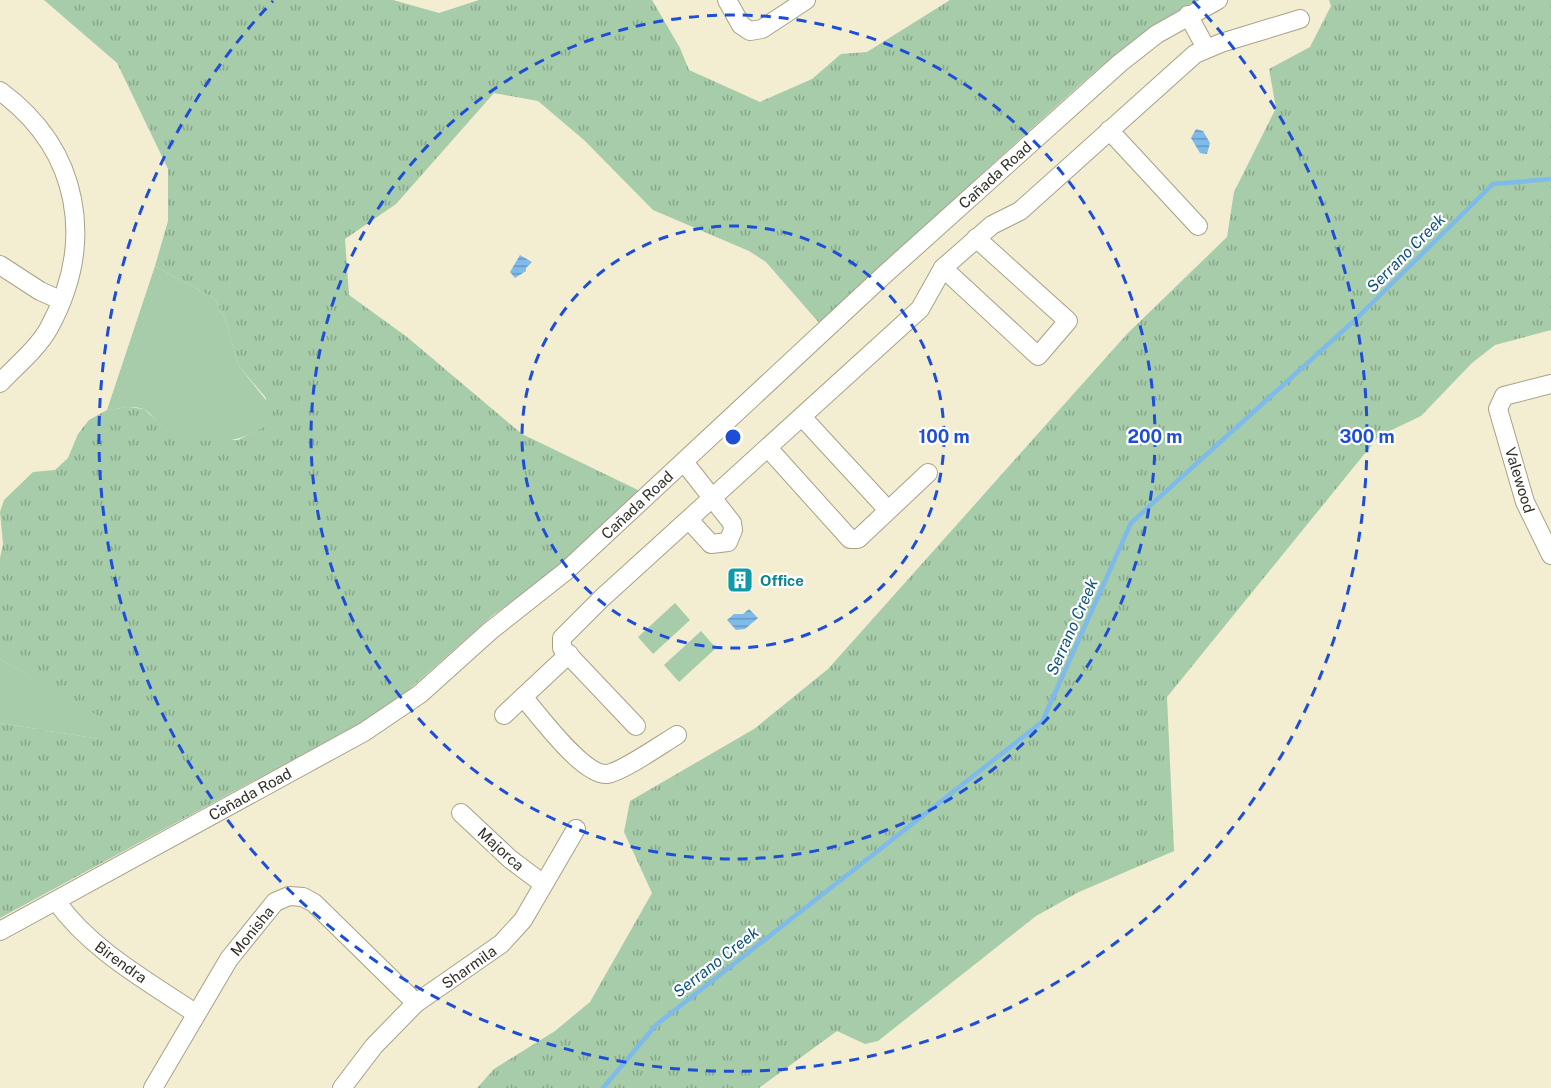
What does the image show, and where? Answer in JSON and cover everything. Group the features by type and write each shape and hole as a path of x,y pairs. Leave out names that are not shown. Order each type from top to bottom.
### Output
{"street":[{"path":"727,0 745,29 762,29 806,0"},
{"name":"Cañada Road","path":"0,931 364,732 420,694 490,631 566,570 884,275 1120,63 1157,34 1218,0"},
{"path":"1188,15 1206,48"},
{"path":"636,726 562,648 562,638 920,309 944,268 976,238 992,225 1020,211 1195,54 1206,48 1300,19"},
{"path":"0,91 17,104 40,129 69,183 76,221 75,251 60,300 46,333 0,383"},
{"path":"1109,130 1198,226"},
{"path":"944,268 1038,356 1068,321 976,238"},
{"path":"0,265 40,291 60,300"},
{"name":"Valewood","path":"1551,384 1511,393 1504,396 1500,403 1500,416 1525,502 1551,555"},
{"path":"803,418 888,510"},
{"path":"768,448 850,539 858,539 928,473"},
{"path":"684,462 732,523 734,530 728,543 711,544 689,520"},
{"path":"504,715 569,654"},
{"path":"523,696 584,765 600,773 615,772 677,735"},
{"name":"Majorca","path":"461,813 510,860 542,883"},
{"name":"Sharmila","path":"342,1088 374,1046 416,1003 501,944 523,920 542,883 576,829"},
{"name":"Monisha","path":"153,1088 195,1013 229,959 275,902 289,896 303,897 314,903 416,1003"},
{"name":"Birendra","path":"56,901 87,937 115,960 195,1013"}],"green space":[{"path":"44,0 393,0 439,13 479,0 652,0 680,48 689,70 760,102 812,79 841,54 867,52 950,0 1198,0 1155,25 1096,71 820,324 766,262 749,251 653,210 584,140 538,101 494,93 396,204 345,239 349,295 407,337 522,434 640,491 548,576 493,615 403,695 368,719 0,918 0,723 99,739 99,717 0,659 0,558 3,544 0,512 4,500 33,472 55,470 68,458 78,434 89,420 107,410 128,407 144,409 161,425 207,440 238,440 265,426 266,398 239,366 225,319 215,299 155,266 168,221 168,169 117,63"},
{"path":"1329,0 1551,0 1551,330 1495,345 1472,363 1421,416 1379,436 1167,697 1174,851 1079,892 1036,916 878,1041 865,1044 837,1031 759,1088 477,1088 494,1069 555,1031 590,1002 652,893 624,832 630,801 754,729 828,669 1127,334 1227,237 1234,192 1276,108 1269,69 1310,47 1331,6"},
{"path":"155,266 215,299 225,319 239,366 273,409 270,420 262,428 232,440 207,441 171,431 144,409 130,407 107,410"},
{"path":"675,603 690,620 653,654 638,637"},
{"path":"701,631 716,648 679,682 664,665"},
{"path":"0,659 100,717 103,728 99,739 0,723"}],"water":[{"path":"1196,129 1203,131 1210,143 1207,154 1200,153 1191,138"},
{"path":"520,255 532,262 526,271 515,278 510,272"},
{"path":"749,609 758,618 745,629 736,630 727,620 734,614 743,614"}],"waterway":[{"name":"Serrano Creek","path":"603,1088 656,1025 1042,722 1131,523 1356,319 1493,184 1551,179"}],"place":[{"name":"Office","path":"740,580"}]}
